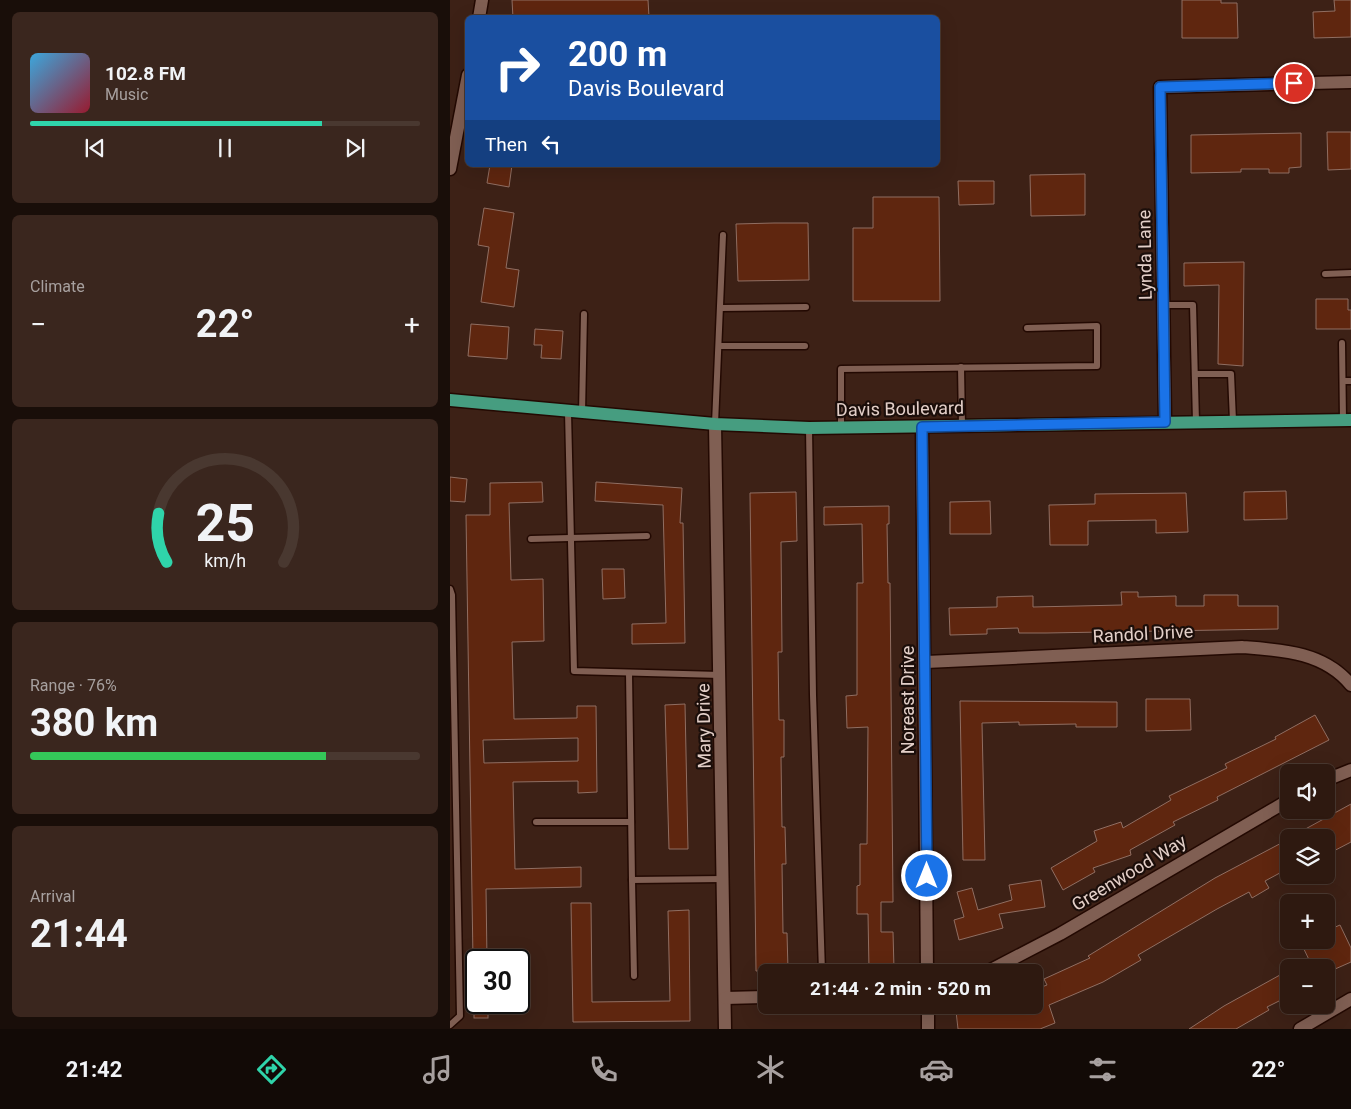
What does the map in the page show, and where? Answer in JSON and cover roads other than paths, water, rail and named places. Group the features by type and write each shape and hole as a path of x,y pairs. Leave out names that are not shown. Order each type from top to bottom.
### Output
{"main road":[{"name":"Davis Boulevard","path":"450,400 715,424 809,428 1347,420"}],"street":[{"path":"479,15 482,0"},
{"name":"Lynda Lane","path":"1165,422 1160,87 1351,82"},
{"path":"450,169 465,90"},
{"name":"Mary Drive","path":"715,424 721,675 725,1029"},
{"name":"Noreast Drive","path":"922,427 926,662 927,964"},
{"name":"Randol Drive","path":"926,662 1242,647 1282,650 1310,656 1332,668 1351,685"},
{"path":"1335,776 1351,770"},
{"name":"Greenwood Way","path":"1002,964 1060,934 1280,805"},
{"path":"725,998 758,997"},
{"path":"1300,1029 1351,999"},
{"path":"928,1014 928,1029"}],"lane":[{"path":"715,424 720,346 723,235"},
{"path":"1325,274 1351,273"},
{"path":"1163,305 1193,305 1196,422"},
{"path":"721,308 806,307"},
{"path":"582,413 584,314"},
{"path":"841,428 841,369 1097,366 1097,326 1026,328"},
{"path":"1342,343 1347,420"},
{"path":"720,346 805,346"},
{"path":"961,368 962,426"},
{"path":"1194,374 1231,374 1233,421"},
{"path":"1343,381 1351,380"},
{"path":"568,412 574,672 721,675"},
{"path":"809,428 813,696 822,964"},
{"path":"532,539 647,536"},
{"path":"450,1025 460,1016 451,593"},
{"path":"629,673 634,976"},
{"path":"536,822 631,822"},
{"path":"632,880 723,879"}]}
